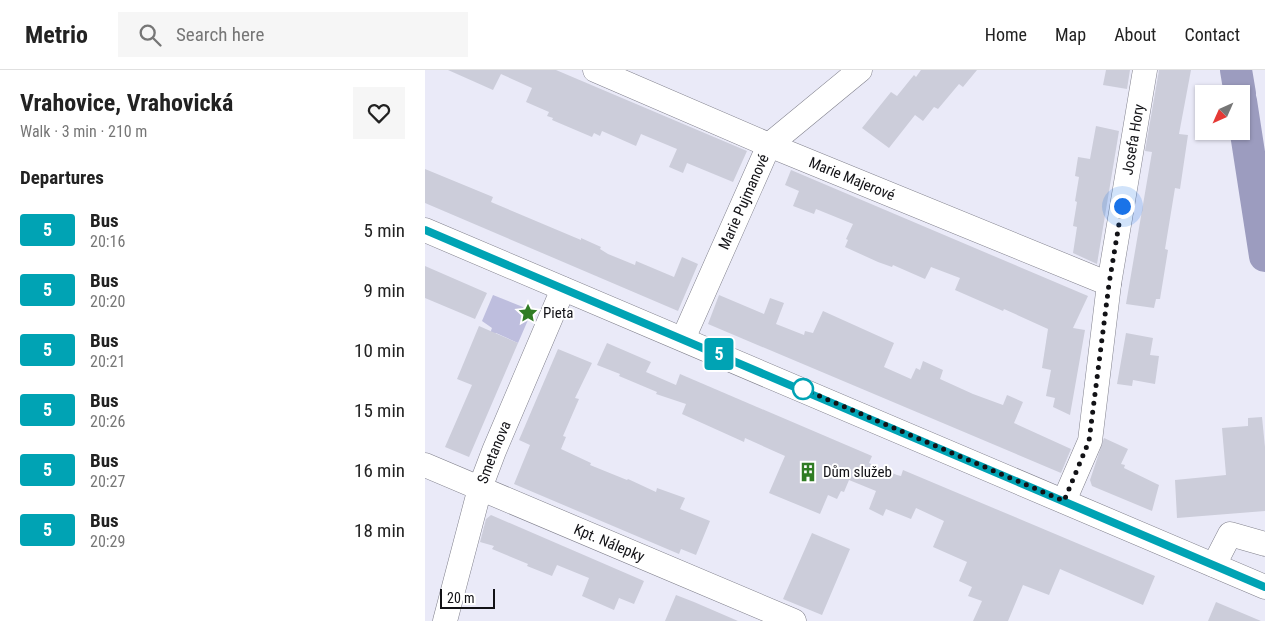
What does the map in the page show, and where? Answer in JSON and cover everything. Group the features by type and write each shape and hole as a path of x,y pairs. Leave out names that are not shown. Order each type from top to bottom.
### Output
{"street":[{"name":"Marie Majerové","path":"595,70 769,145 1109,284"},
{"name":"Marie Pujmanové","path":"683,339 769,145 860,70"},
{"name":"Josefa Hory","path":"1064,501 1089,441 1109,284 1145,70"},
{"path":"425,230 1265,587"},
{"name":"Smetanova","path":"445,621 480,488 563,288"},
{"name":"Kpt. Nálepky","path":"425,464 794,621"},
{"path":"1214,565 1230,534 1265,544"}],"shaded area":[{"path":"493,295 523,307 528,320 518,343 496,333 488,339 492,328 482,321"}],"building":[{"path":"448,70 556,70 747,151 733,182 687,163 683,173 669,167 677,149 641,134 636,146 602,131 600,136 594,133 592,137 552,120 553,118 547,116 549,112 526,102 532,88 501,74 493,90"},
{"path":"921,70 977,70 963,87 959,84 938,109 934,107 923,121 915,115 889,148 862,128 891,92 897,96 914,75 916,77"},
{"path":"1106,70 1130,70 1127,89 1103,85"},
{"path":"1159,70 1191,70 1179,134 1188,135 1180,189 1175,188 1165,249 1168,250 1160,299 1156,299 1154,308 1126,304 1152,152 1145,151"},
{"path":"1096,126 1119,131 1097,264 1073,253 1077,227 1073,226 1079,177 1075,176 1078,157 1090,159"},
{"path":"425,169 493,197 491,202 581,240 581,238 601,247 600,249 608,254 635,265 636,261 674,277 682,257 698,264 678,311 425,203"},
{"path":"791,170 1088,296 1073,328 1085,330 1070,415 1053,407 1055,398 1046,396 1051,370 1042,368 1048,329 955,290 960,278 931,267 925,279 893,265 892,267 878,262 845,247 848,240 846,239 853,224 816,209 814,214 793,206 799,191 785,185"},
{"path":"425,266 487,293 475,319 425,298"},
{"path":"719,295 764,314 770,298 784,303 776,324 804,335 805,331 813,333 823,311 894,343 884,367 911,379 916,368 920,370 923,361 943,370 940,379 973,394 1003,405 1007,395 1023,402 1014,423 1071,449 1061,473 708,324"},
{"path":"479,326 518,343 469,457 445,447 472,385 457,379"},
{"path":"1126,333 1153,338 1150,355 1159,356 1155,384 1133,380 1132,386 1117,384"},
{"path":"607,343 651,362 646,372 676,385 680,374 872,456 869,463 897,475 901,476 903,470 1155,576 1143,605 1060,569 1049,595 1023,585 1008,621 973,621 982,601 968,596 972,587 959,581 967,562 933,547 944,521 916,508 911,519 886,509 883,516 869,509 876,491 849,480 844,492 841,491 837,499 828,495 820,514 769,493 785,456 745,438 744,442 682,414 686,404 656,394 657,392 597,365"},
{"path":"558,349 592,363 575,398 579,399 563,436 566,437 561,449 591,463 590,465 656,492 657,488 685,498 680,509 710,521 696,555 681,549 679,554 514,484 530,445 519,440"},
{"path":"1262,417 1265,447 1265,511 1177,518 1175,480 1226,475 1222,428 1248,426 1248,418"},
{"path":"1104,438 1128,449 1121,464 1125,465 1124,468 1159,485 1152,511 1092,486 1090,480"},
{"path":"491,515 644,581 634,604 619,598 614,610 582,596 589,578 557,565 552,576 492,549 494,546 480,542 486,519"},
{"path":"812,533 850,549 822,615 783,599"},
{"path":"676,595 694,602 738,621 665,621"},
{"path":"1216,602 1261,621 1208,621"}],"waterway":[{"path":"1236,70 1238,85"},
{"path":"1247,140 1265,256"}],"bus line":[{"name":"5","path":"425,230 1265,587"}],"place":[{"name":"Pieta","path":"528,313"},
{"name":"Dům služeb","path":"808,472"}],"route":[{"path":"803,389 1064,501 1089,441 1109,284 1122,206"}]}
